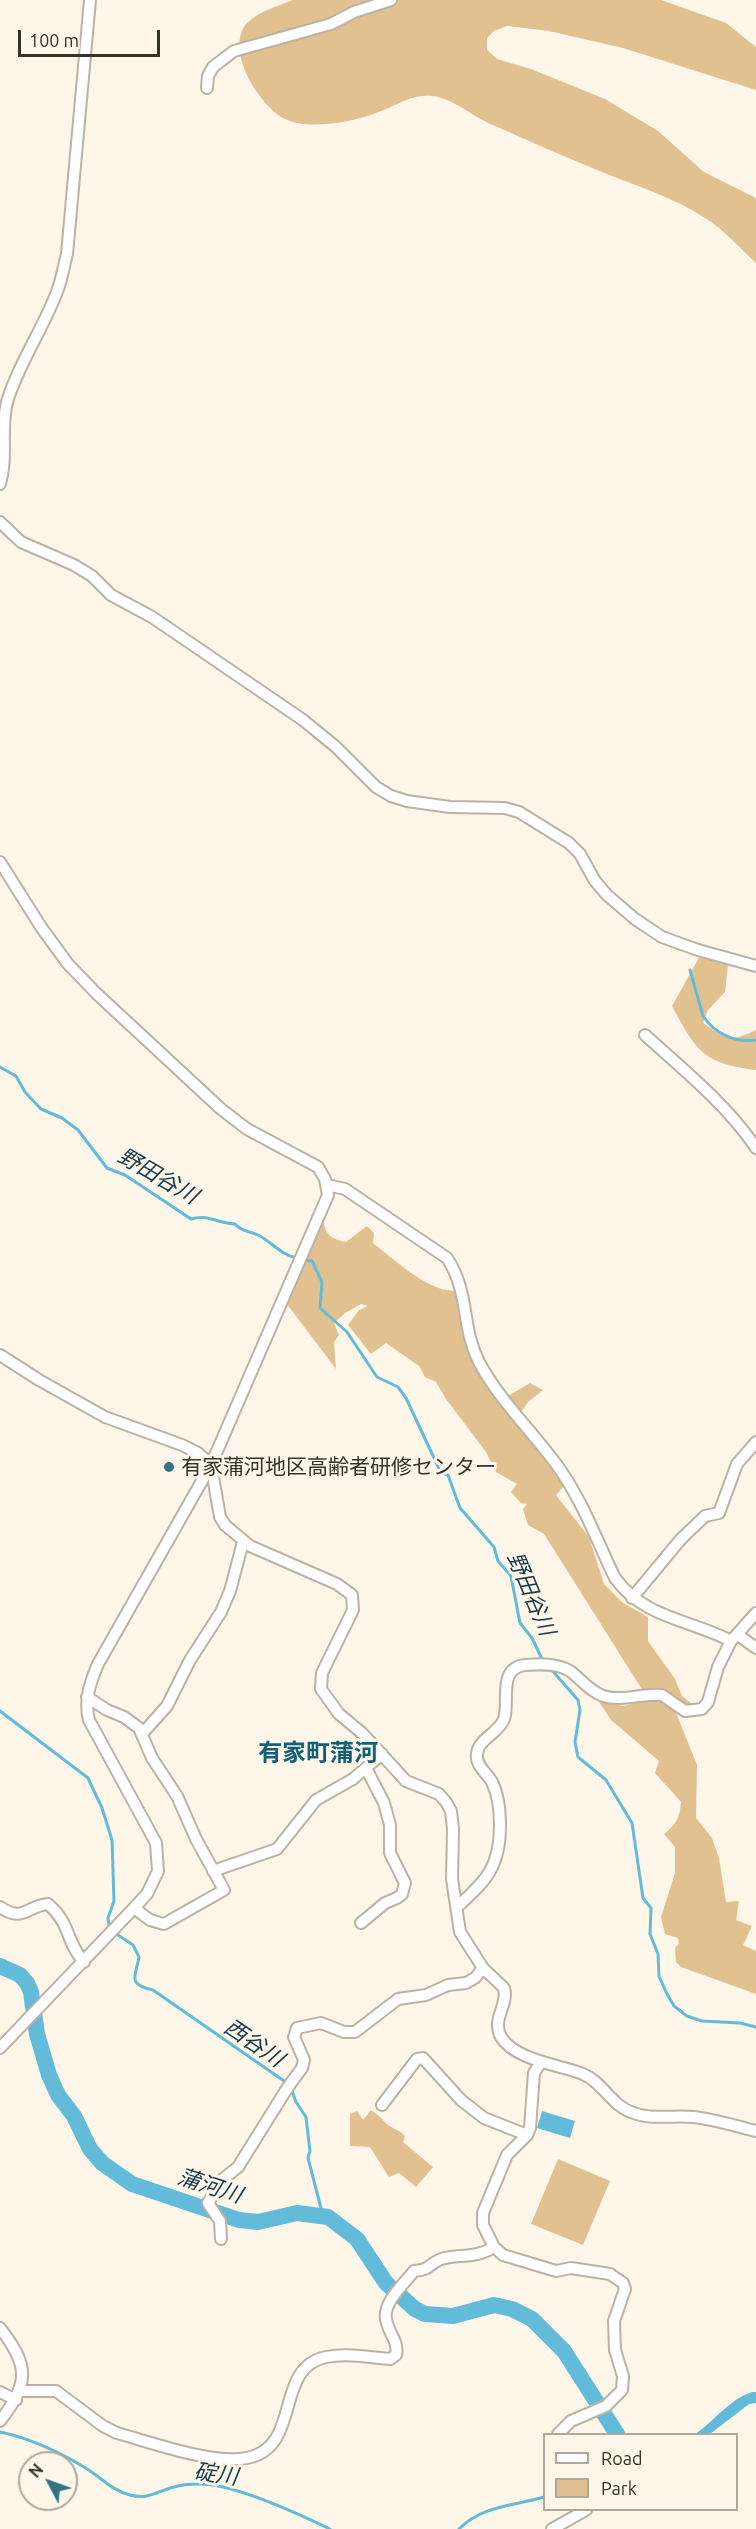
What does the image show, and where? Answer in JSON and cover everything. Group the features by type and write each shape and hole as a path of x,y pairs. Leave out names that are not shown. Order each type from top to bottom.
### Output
{"street":[{"path":"0,484 3,474 2,425 6,404 14,381 59,287 67,254 90,0"},
{"path":"207,88 208,76 213,67 234,51 331,24 354,12 391,0"},
{"path":"0,522 21,542 74,565 92,576 111,595 152,617 303,720 336,747 376,787 391,796 406,801 450,807 505,808 519,812 569,843 580,854 595,881 607,895 635,919 662,937 698,950 756,966"},
{"path":"0,861 41,927 68,964 97,994 221,1109 247,1129 313,1163 321,1172 327,1185 325,1202 211,1465 99,1664 87,1697 89,1720 156,1843 158,1871 147,1894 0,2048"},
{"path":"645,1035 685,1071 747,1134 756,1149"},
{"path":"327,1185 345,1189 447,1258 457,1273 463,1291 467,1326 479,1363 559,1468 582,1505 615,1578 632,1598 650,1611 735,1638 756,1648"},
{"path":"0,1355 105,1417 198,1453 211,1465 220,1517 243,1542 337,1584 352,1595 353,1610 322,1673 321,1689 339,1714 406,1781 439,1794 451,1811 452,1879 460,1932 483,1968 500,1982 506,1993 498,2021 500,2035 511,2047 541,2062 585,2075 620,2107 634,2114 693,2117 756,2131"},
{"path":"632,1598 681,1539 692,1531 705,1516 719,1513 737,1464 756,1442"},
{"path":"142,1734 167,1706 190,1660 221,1612 230,1592 243,1542"},
{"path":"457,1907 490,1873 497,1861 500,1845 500,1811 491,1780 477,1760 477,1751 505,1717 506,1683 508,1677 517,1668 524,1665 553,1665 570,1671 600,1695 622,1698 662,1695 685,1711 697,1711 708,1702 718,1667 735,1638 756,1613"},
{"path":"87,1697 132,1722 142,1734 152,1758 177,1796 224,1890 173,1921 158,1924 134,1908"},
{"path":"213,1871 278,1849 316,1800 353,1779 381,1754"},
{"path":"361,1923 385,1903 402,1894 405,1883 390,1854 390,1825 384,1803 366,1768"},
{"path":"0,1907 9,1913 20,1915 48,1904 60,1914 67,1928 73,1950 84,1962"},
{"path":"221,2239 219,2222 208,2203 223,2179 238,2167 302,2068 304,2060 294,2037 297,2028 321,2023 344,2032 355,2032 398,1999 426,1995 448,1985 466,1983 475,1978 483,1968"},
{"path":"382,2104 417,2059 423,2058 461,2100 484,2118 527,2135"},
{"path":"541,2062 534,2073 530,2128 527,2135 507,2156 483,2213 483,2225 494,2247 503,2255 556,2271 571,2268 610,2274 623,2283 625,2289 614,2321 615,2350 623,2376 622,2390 606,2406 571,2421 559,2433"},
{"path":"0,2392 17,2395 56,2391 103,2426 117,2433 213,2457 246,2458 264,2453 280,2433 296,2381 309,2365 324,2357 351,2355 390,2359 396,2355 398,2347 386,2319 392,2299 414,2271 429,2269 439,2260 473,2257 494,2247"},
{"path":"0,2328 15,2347 22,2362 24,2376 17,2395 0,2421"},
{"path":"552,2529 584,2511"}],"green space":[{"path":"293,0 661,0 726,23 756,47 756,90 623,48 549,31 507,26 494,31 487,38 487,50 497,59 531,69 605,99 658,131 704,172 756,198 756,263 719,228 680,204 485,122 440,97 417,97 366,116 329,124 304,124 283,118 263,101 254,88 241,60 239,46 241,33 248,22 264,12"},
{"path":"700,956 728,965 725,992 708,1010 703,1023 723,1036 734,1038 756,1030 756,1070 724,1064 704,1053 688,1034 672,1006"},
{"path":"323,1220 330,1236 346,1242 367,1226 374,1233 373,1243 414,1275 437,1287 459,1290 463,1330 477,1366 500,1401 530,1383 543,1390 528,1402 515,1421 552,1465 565,1485 556,1495 589,1537 604,1584 623,1603 648,1617 648,1641 675,1679 682,1696 697,1708 675,1710 697,1765 696,1818 712,1838 719,1858 726,1902 739,1901 736,1920 752,1926 743,1945 756,1951 756,1994 681,1967 676,1962 675,1948 679,1943 678,1938 665,1934 661,1917 675,1873 675,1847 664,1834 677,1820 681,1802 655,1773 659,1761 611,1720 599,1702 623,1706 645,1701 643,1691 544,1534 528,1525 523,1509 527,1504 521,1503 511,1492 517,1484 496,1472 486,1452 436,1382 425,1377 419,1366 386,1343 371,1354 348,1325 359,1310 368,1306 361,1304 345,1313 334,1323 339,1335 334,1342 336,1369 286,1303"},
{"path":"371,2110 403,2134 405,2136 403,2142 433,2167 416,2187 399,2173 389,2177 370,2147 350,2146 350,2114 357,2111 363,2120"},
{"path":"558,2159 610,2181 583,2245 531,2224"}],"water":[{"path":"542,2111 575,2121 570,2138 537,2128"},
{"path":"756,2392 756,2403 749,2404 711,2433 696,2433 729,2405 743,2396"}],"waterway":[{"path":"690,970 703,1016 713,1028 733,1038 756,1040"},
{"name":"野田谷川","path":"0,1067 16,1076 25,1092 41,1109 62,1118 78,1130 107,1168 125,1175 191,1219 208,1218 235,1224 297,1258"},
{"name":"野田谷川","path":"303,1260 312,1261 322,1282 320,1308 347,1332 377,1377 398,1387 406,1398 441,1473 448,1475 460,1508 494,1547 498,1561 511,1576 520,1623 532,1638 543,1661"},
{"name":"野田谷川","path":"550,1668 578,1700 580,1710 575,1742 578,1757 606,1780 632,1823 643,1898 651,1908 650,1934 658,1954 659,1976 674,2006 687,2016 702,2021 740,2023 756,2027"},
{"name":"西谷川","path":"0,1711 88,1778 102,1808 112,1840 114,1901 108,1918 109,1927"},
{"name":"西谷川","path":"118,1935 133,1945 139,1957 135,1974 139,1985 153,1990 287,2083"},
{"name":"蒲河川","path":"0,1966 20,1975 27,1983 31,1992 37,2034 49,2075 58,2095 74,2116 90,2149 102,2163 132,2184 239,2220 258,2222 297,2213 328,2217 357,2239 386,2283 415,2309 425,2314 453,2316 494,2305 512,2309 532,2319 564,2351 616,2433"},
{"name":"西谷川","path":"291,2088 296,2102 306,2117 310,2151 308,2158 323,2216"},
{"name":"碇川","path":"0,2432 54,2451 84,2467 117,2490 130,2495 148,2496 174,2487 211,2485 265,2500 330,2529"},
{"name":"碇川","path":"459,2529 478,2515 499,2507 543,2497"}],"place":[{"name":"有家蒲河地区高齢者研修センター","path":"169,1467"}],"district":[{"name":"有家町蒲河","path":"318,1753"}]}
